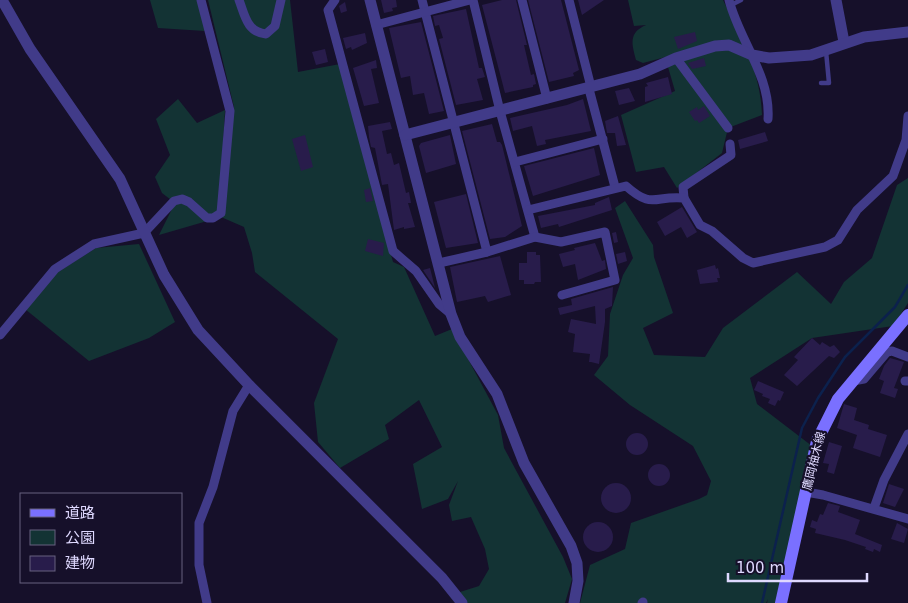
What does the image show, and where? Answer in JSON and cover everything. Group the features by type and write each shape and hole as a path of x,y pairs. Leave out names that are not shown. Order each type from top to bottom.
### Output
{"main road":[{"name":"鷹岡柚木線","path":"781,603 817,441 838,399 908,315"}],"street":[{"path":"2,0 30,49 120,179 164,275 198,330 249,385 442,578 462,603"},
{"path":"0,335 51,273 72,256 94,244 144,233 174,201 182,199 189,202 207,218 213,218 221,213 230,110 201,0"},
{"path":"239,0 249,27 256,33 266,34 275,26 281,0"},
{"path":"335,0 328,10 393,251 416,271 440,304 451,314"},
{"path":"370,0 451,314 460,337 497,394 524,462 571,546 577,572 574,603"},
{"path":"422,0 487,252"},
{"path":"376,25 471,0 535,237"},
{"path":"522,0 547,99"},
{"path":"569,0 615,187"},
{"path":"836,0 844,42"},
{"path":"729,3 752,55 766,93 768,119"},
{"path":"405,134 640,74 676,58 715,46 729,45 752,55 768,58 811,55 826,51 844,42 864,37 908,32"},
{"path":"676,58 728,128"},
{"path":"730,144 731,155 683,187 684,198 700,225 712,231 743,258 753,263 825,247 838,240 856,210 893,176 906,140 908,116"},
{"path":"514,162 602,139"},
{"path":"528,210 615,187 626,186 640,198 652,202 684,198"},
{"path":"439,263 487,252 535,237 561,242 605,232 615,280 562,295"},
{"path":"853,381 864,379 887,352 892,351 908,357"},
{"path":"207,603 199,565 199,522 213,487 232,411 249,385"},
{"path":"874,508 884,480 908,434"},
{"path":"806,492 874,508 908,520"}],"lane":[{"path":"729,3 741,0"},
{"path":"821,83 830,83 826,51"}],"green space":[{"path":"150,0 199,0 205,31 158,28"},
{"path":"208,0 290,0 298,72 340,64 393,262 404,267 435,336 452,329 498,415 504,448 563,557 572,579 565,603 464,603 460,592 479,586 489,569 485,549 471,517 452,521 449,505 458,481 448,499 422,509 413,464 442,447 419,400 385,425 389,439 340,468 318,442 314,403 338,339 255,272 252,253 244,227 221,217 159,235 175,203 162,193 155,177 170,155 156,119 178,99 197,123 225,110 223,147 228,164 234,107"},
{"path":"628,0 723,0 749,56 758,85 762,115 728,128 722,153 677,188 664,167 636,172 621,115 675,91 668,67 677,54 643,63 636,60 633,44 634,35 640,28 646,25 634,26"},
{"path":"908,178 908,303 893,326 812,338 750,378 757,404 812,446 775,603 767,603 768,599 766,603 580,603 590,565 625,549 631,523 707,495 711,481 693,446 630,405 594,375 608,356 610,314 623,275 633,258 615,208 625,201 653,245 654,257 673,313 643,328 654,355 705,357 723,328 797,272 831,304 844,282 872,258 897,185"},
{"path":"139,244 175,322 149,338 89,361 25,309 58,272 96,248"}],"building":[{"path":"381,0 396,0 397,7 392,8 393,11 384,13"},
{"path":"502,0 516,0 527,45 524,45 531,75 534,74 536,84 533,87 505,93 482,5"},
{"path":"528,0 561,0 579,70 573,73 574,76 549,82"},
{"path":"578,0 604,0 582,15"},
{"path":"345,2 347,11 341,13 339,6"},
{"path":"466,9 479,68 482,68 485,77 477,79 483,100 456,105 439,39 443,38 439,25 435,26 433,16"},
{"path":"421,22 444,111 429,114 424,93 413,95 410,76 401,78 389,28"},
{"path":"695,32 697,41 678,49 674,37"},
{"path":"365,33 367,43 352,50 351,47 346,49 343,38"},
{"path":"325,49 328,62 316,65 312,52"},
{"path":"704,58 706,66 692,69 688,63"},
{"path":"376,60 377,68 371,69 379,103 364,106 353,68"},
{"path":"668,77 672,94 645,102 645,87 648,86 646,83"},
{"path":"629,88 635,101 619,105 615,91"},
{"path":"583,99 591,131 545,140 546,144 537,146 532,126 513,131 510,118 567,105"},
{"path":"704,106 710,116 699,123 697,120 695,121 689,112 697,107 698,110"},
{"path":"618,116 626,145 617,146 615,133 607,133 605,121"},
{"path":"390,122 392,129 382,131 387,154 391,153 394,165 399,163 406,193 409,192 411,203 408,203 415,227 404,229 404,227 394,230 388,184 382,185 375,148 371,147 368,126"},
{"path":"492,124 497,142 500,142 502,145 522,226 505,237 490,239 462,131"},
{"path":"765,132 768,141 740,149 738,140"},
{"path":"305,135 313,167 301,171 292,139"},
{"path":"450,135 456,164 426,173 419,146 421,143"},
{"path":"594,148 600,175 533,196 524,166"},
{"path":"370,188 373,201 366,202 364,190"},
{"path":"466,194 478,243 446,248 434,202"},
{"path":"609,197 612,210 559,227 558,224 541,228 538,216 595,205 595,203"},
{"path":"682,207 697,232 687,238 681,227 665,236 657,222"},
{"path":"616,232 618,242 614,243 612,233"},
{"path":"368,239 384,243 383,256 365,251"},
{"path":"595,243 602,261 605,260 606,269 578,280 575,264 563,267 559,254"},
{"path":"527,252 536,252 536,255 540,255 541,282 524,284 524,280 519,280 519,263 527,263"},
{"path":"625,252 627,261 618,264 616,254"},
{"path":"500,256 511,295 488,302 485,296 457,302 450,267"},
{"path":"715,265 716,269 718,268 720,278 717,278 718,282 700,284 697,270"},
{"path":"430,268 435,288 423,270"},
{"path":"613,287 612,306 605,309 599,364 589,362 590,354 573,352 575,334 568,332 571,319 596,324 595,306 560,315 558,308 572,305 571,299"},
{"path":"812,338 820,345 822,342 830,347 834,345 840,352 834,358 829,356 797,386 784,375 798,360 794,357"},
{"path":"890,358 904,362 894,388 898,389 895,398 880,393 884,381 879,379 884,366"},
{"path":"758,381 784,392 780,401 778,400 775,406 768,403 770,399 754,390"},
{"path":"844,404 857,408 854,420 869,425 868,429 887,435 880,457 853,448 857,435 837,428"},
{"path":"637,433 645,436 648,444 645,452 637,455 629,452 626,444 629,436"},
{"path":"829,442 842,446 834,474 827,472 829,464 823,463"},
{"path":"659,464 667,467 670,475 667,483 659,486 651,483 648,475 651,467"},
{"path":"616,483 626,488 631,498 626,508 616,513 606,508 601,498 606,488"},
{"path":"889,484 904,489 895,507 883,503"},
{"path":"828,503 840,506 838,512 860,520 855,534 882,545 880,552 874,549 873,552 865,549 866,547 845,540 815,533 816,529 810,527 812,520 817,522 820,514 823,515"},
{"path":"598,522 608,527 613,537 608,547 598,552 588,547 583,537 588,527"},
{"path":"897,523 908,529 904,543 891,539"}],"waterway":[{"path":"762,603 802,428 818,398 845,357 895,307 908,285"}]}
